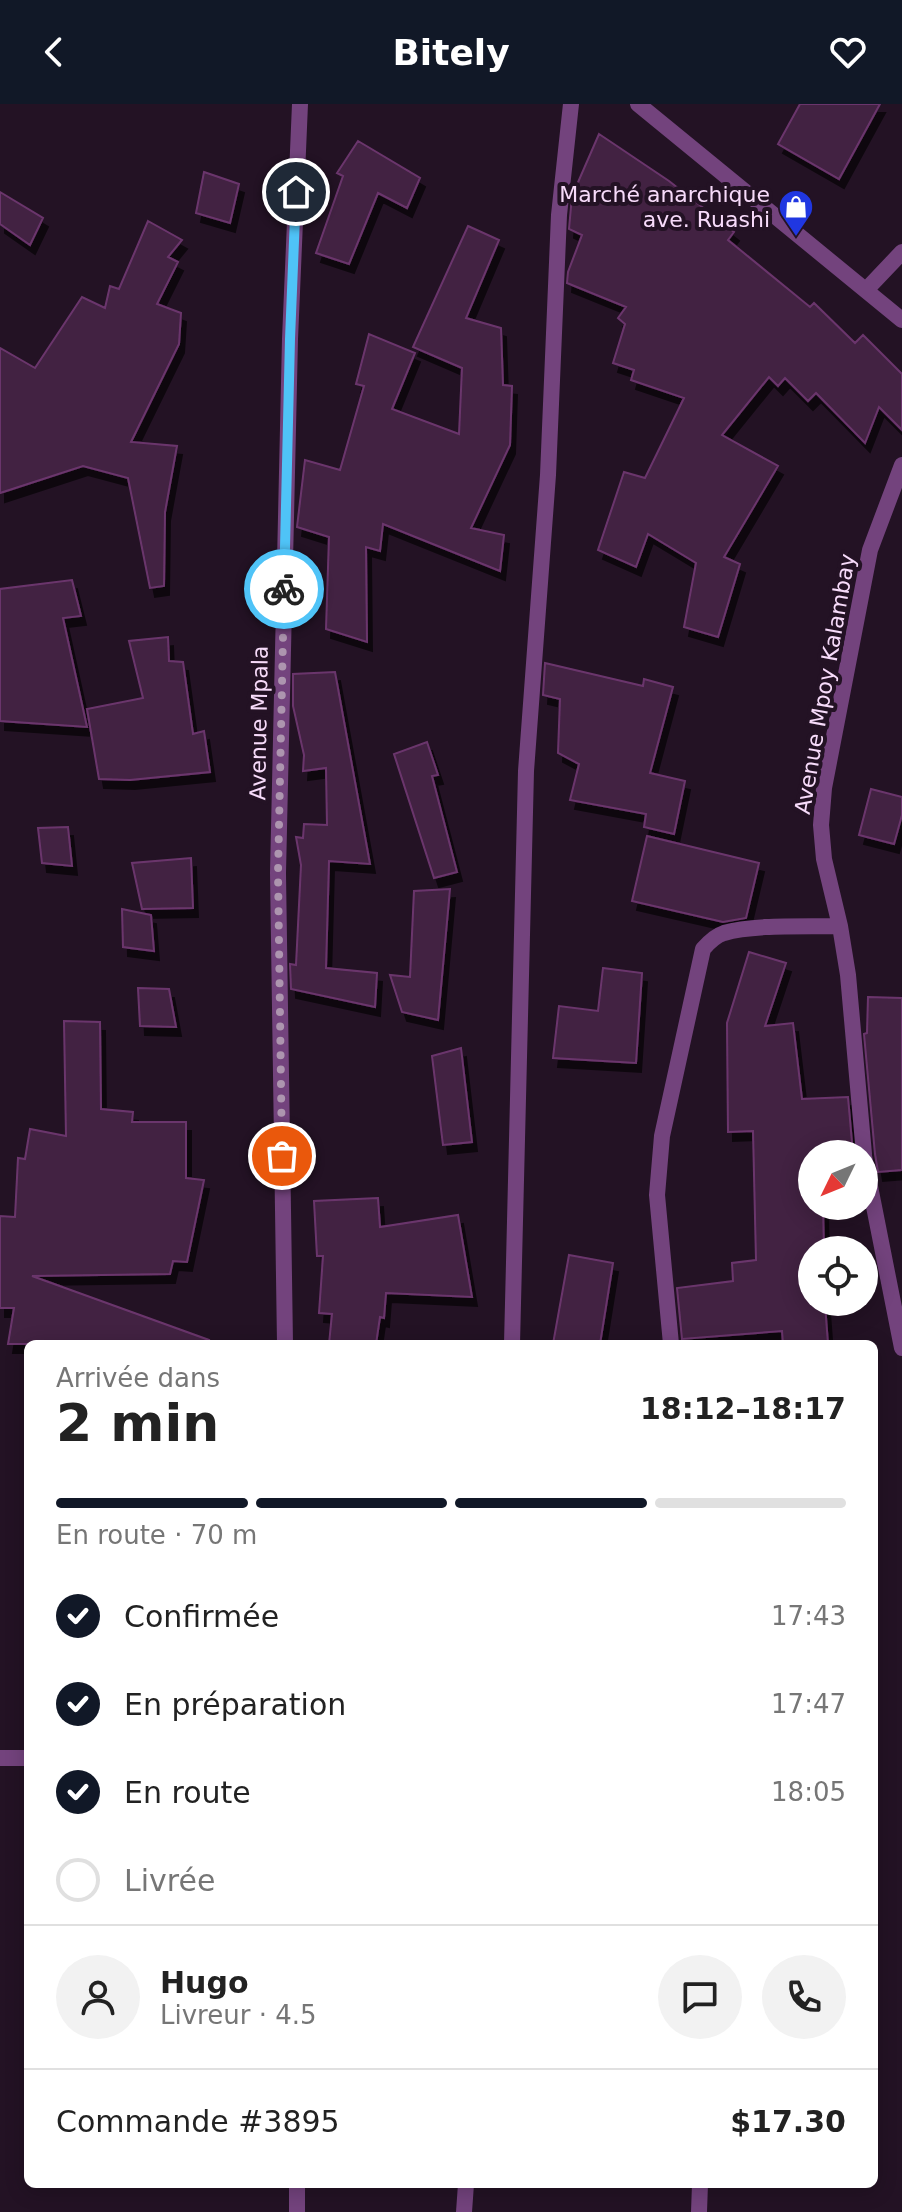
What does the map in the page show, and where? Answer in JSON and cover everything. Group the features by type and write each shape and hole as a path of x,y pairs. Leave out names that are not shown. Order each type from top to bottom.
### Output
{"street":[{"name":"Avenue Mpala","path":"285,1340 278,873 290,339 300,104"},
{"path":"512,1340 526,771 548,475 559,215 571,104"},
{"path":"638,104 902,320"},
{"path":"866,290 902,252"},
{"name":"Avenue Mpoy Kalambay","path":"863,1140 840,926 824,859 821,825 824,788 870,550 902,465"},
{"path":"671,1340 657,1195 662,1136 703,949 712,939 724,933 840,926"},
{"name":"Avenue Mpoy Kalambay","path":"877,1220 902,1348"},
{"path":"0,1758 24,1758"},
{"path":"297,2188 297,2212"},
{"path":"464,2212 466,2188"},
{"path":"699,2212 700,2188"}],"building":[{"path":"800,104 880,104 839,179 778,144"},
{"path":"599,134 669,181 734,232 728,240 810,307 814,303 855,343 863,335 902,374 902,430 879,407 865,443 816,393 808,401 785,378 778,386 769,377 722,435 778,466 724,557 740,564 718,637 684,627 696,563 648,534 636,567 598,550 624,472 645,478 684,398 631,380 634,370 613,363 625,324 618,318 626,307 567,283 582,235 569,229 572,196"},
{"path":"358,141 420,178 407,208 378,193 349,264 316,253 343,176 337,173"},
{"path":"204,172 239,184 230,223 196,213"},
{"path":"0,192 43,218 30,245 0,224"},
{"path":"148,221 182,240 168,257 178,262 157,304 181,313 179,344 131,442 177,446 165,512 164,586 150,588 128,478 83,466 0,493 0,348 35,368 82,297 105,308 110,286 119,289"},
{"path":"468,226 499,240 466,318 501,328 503,385 512,386 510,445 471,528 504,535 500,571 383,524 380,551 366,547 367,642 326,629 329,537 297,527 305,460 340,470 364,386 356,384 369,334 415,353 392,409 459,434 462,368 413,347"},
{"path":"72,580 81,616 63,618 87,727 0,721 0,589"},
{"path":"168,637 169,661 183,662 193,734 204,731 210,772 130,780 99,779 87,709 143,698 129,641"},
{"path":"545,663 643,686 644,679 673,687 650,773 685,781 674,834 644,827 646,814 570,800 579,764 558,753 560,699 543,695"},
{"path":"335,672 370,864 329,861 326,968 377,973 375,1007 291,989 290,964 296,965 301,865 296,837 303,838 304,824 327,825 326,768 303,771 304,755 293,706 293,674"},
{"path":"427,742 438,775 432,776 457,872 434,878 394,754"},
{"path":"871,789 902,797 902,815 894,844 859,835"},
{"path":"68,827 72,866 42,863 38,828"},
{"path":"647,836 759,863 746,918 723,922 632,901"},
{"path":"191,858 193,908 142,909 132,863"},
{"path":"450,889 438,1020 402,1012 390,975 410,977 414,891"},
{"path":"122,909 151,915 154,951 123,947"},
{"path":"749,952 786,963 765,1026 793,1023 802,1099 848,1097 852,1140 798,1140 798,1220 823,1220 824,1236 798,1236 798,1316 826,1316 828,1340 783,1340 782,1331 682,1339 677,1288 733,1281 732,1263 756,1260 753,1131 728,1132 727,1023"},
{"path":"603,968 642,973 636,1063 553,1058 559,1006 598,1011"},
{"path":"138,988 169,989 176,1027 140,1026"},
{"path":"868,997 902,998 902,1170 878,1172 878,1140 874,1140 864,1034 867,1033"},
{"path":"64,1021 100,1022 101,1109 133,1112 132,1122 186,1122 186,1178 204,1180 187,1262 173,1261 170,1274 32,1276 209,1340 24,1340 24,1344 8,1344 14,1308 0,1308 0,1216 15,1217 18,1158 25,1159 30,1129 66,1136"},
{"path":"461,1048 472,1142 443,1145 432,1056"},
{"path":"378,1198 380,1227 458,1215 472,1297 386,1293 384,1318 380,1317 377,1340 329,1340 332,1314 319,1313 323,1256 317,1256 314,1201"},
{"path":"569,1255 613,1263 601,1340 554,1340"}],"way so far":[{"path":"282,1156 278,873 284,589"}],"place":[{"name":"Marché anarchique ave. Ruashi","path":"796,238"}],"route":[{"path":"284,589 296,192"}]}
